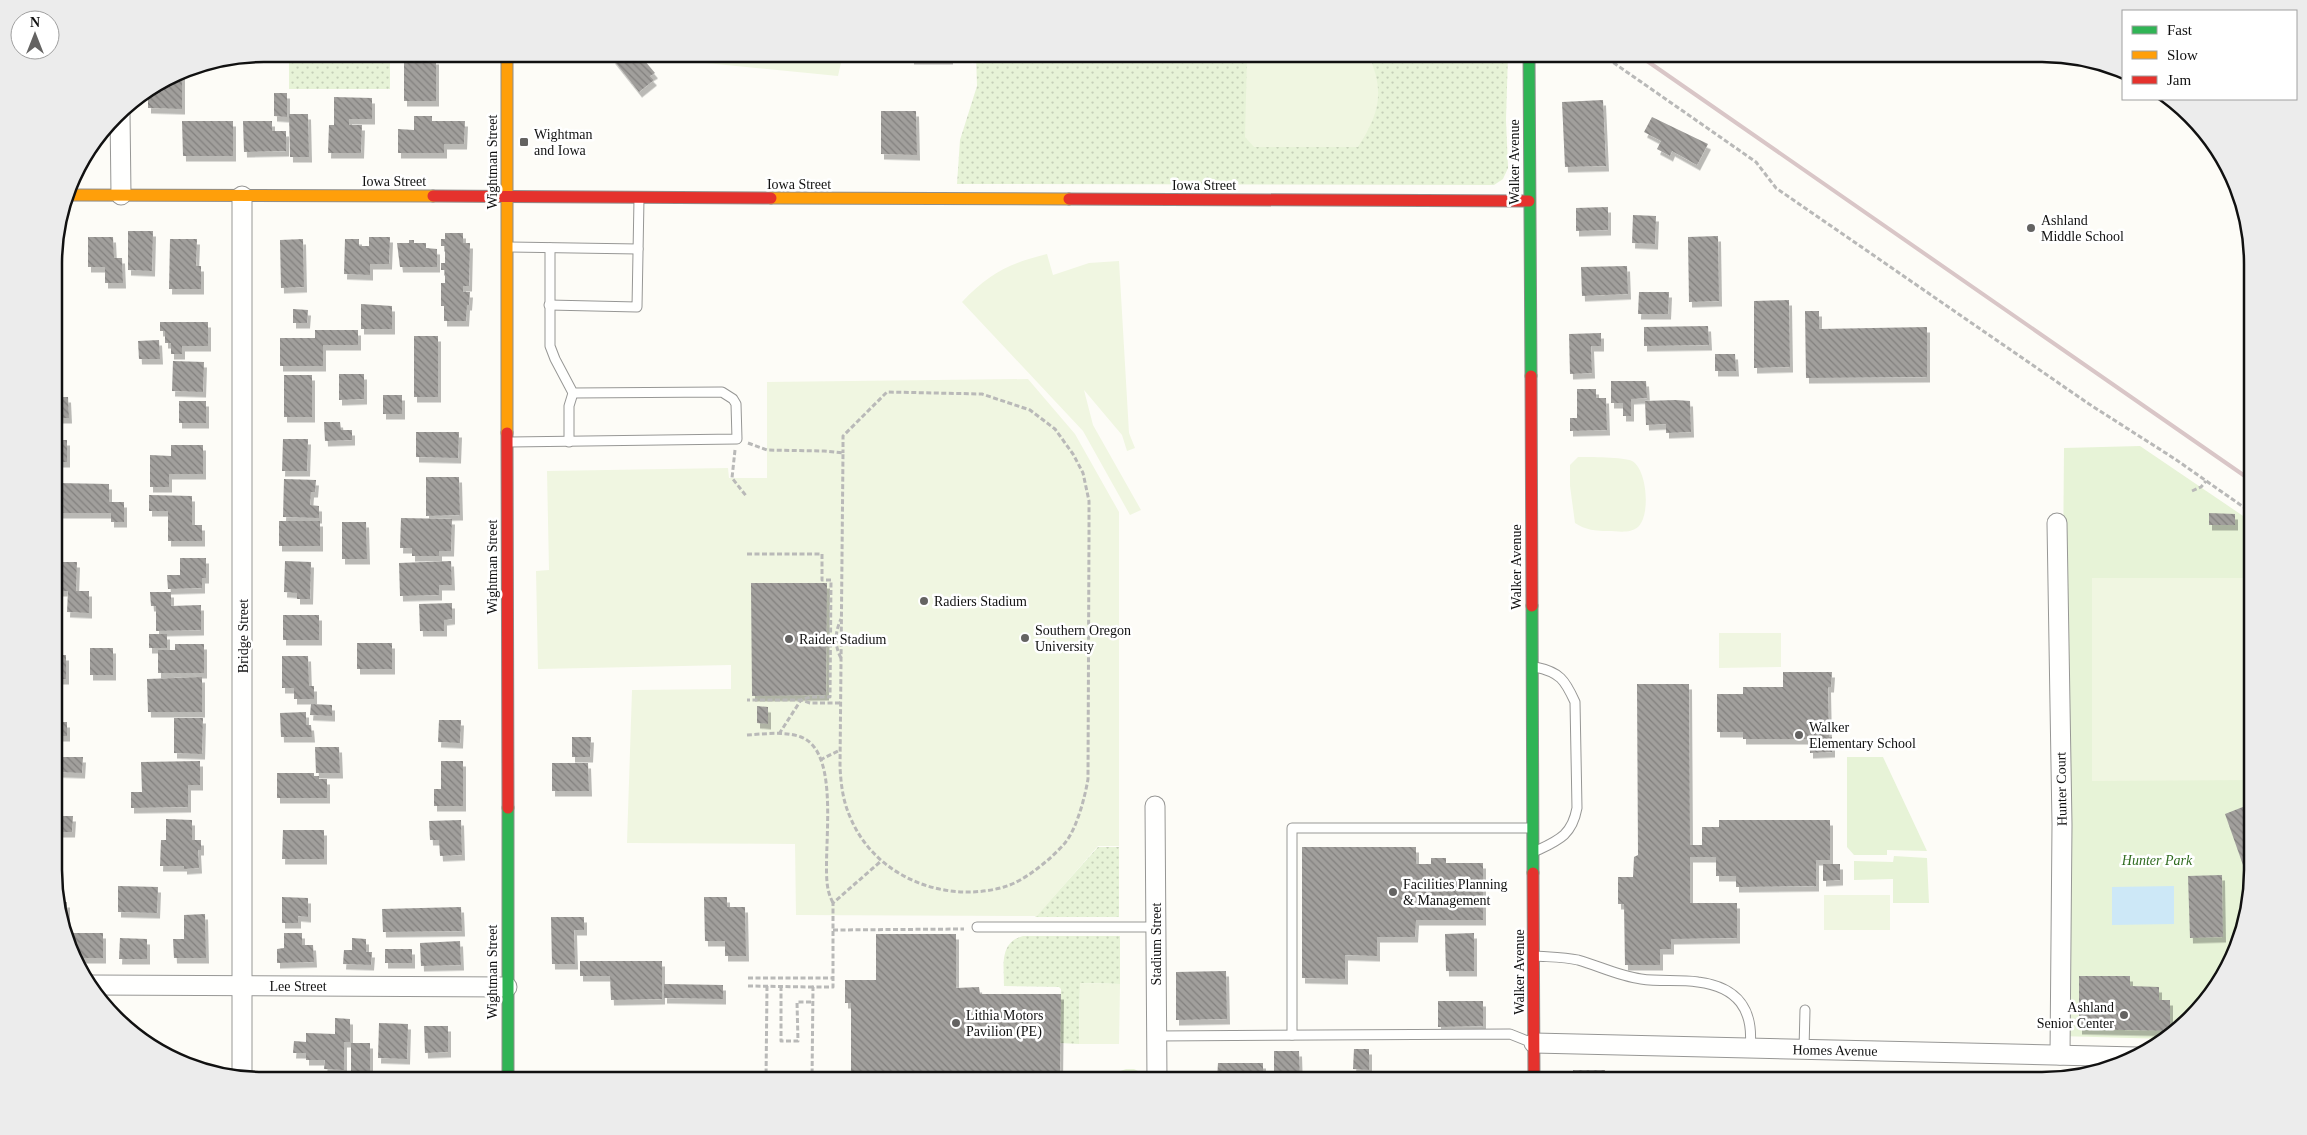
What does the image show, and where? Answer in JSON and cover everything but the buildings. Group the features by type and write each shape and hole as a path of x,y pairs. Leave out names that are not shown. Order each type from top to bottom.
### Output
{"street":[{"name":"Wightman Street","path":"506,62 508,1072"},
{"name":"Walker Avenue","path":"1529,62 1534,1072"},
{"path":"120,124 121,196"},
{"name":"Iowa Street","path":"75,195 1529,201"},
{"name":"Bridge Street","path":"242,196 242,1071"},
{"name":"Hunter Court","path":"2057,523 2062,825 2060,1055"},
{"name":"Stadium Street","path":"1155,806 1157,1072"},
{"name":"Lee Street","path":"98,985 507,987"},
{"name":"Homes Avenue","path":"1534,1043 2121,1057"}],"lane":[{"path":"549,305 637,307 639,198"},
{"path":"507,247 638,250"},
{"path":"550,248 550,346 573,393 568,406 569,442"},
{"path":"507,442 736,439 736,404 733,399 722,392 573,393"},
{"path":"1532,666 1558,674 1569,689 1575,702 1577,808 1574,824 1561,839 1534,852"},
{"path":"1292,1035 1292,828 1533,828"},
{"path":"977,926 1156,927"},
{"path":"1533,956 1577,960 1642,980 1698,982 1716,985 1733,994 1744,1006 1750,1020 1750,1048"},
{"path":"1804,1049 1805,1010"},
{"path":"1157,1036 1510,1034 1534,1043"}],"path":[{"path":"1612,62 1756,162 1776,188 2089,404 2244,507"},
{"path":"886,392 982,394 1030,410 1055,429 1073,454 1083,473 1089,501 1088,779 1085,800 1066,841 1040,867 1005,887 963,893 918,884 880,862 862,839 851,819 842,795 840,750 842,618 843,436 886,392"},
{"path":"747,496 732,478 736,439 767,450 843,453"},
{"path":"2192,491 2201,487 2206,481"},
{"path":"747,554 822,554 822,580 832,580 830,697 810,697 801,700 747,700"},
{"path":"841,659 836,649 837,628 842,618"},
{"path":"831,639 837,639"},
{"path":"801,700 810,703 841,703"},
{"path":"779,734 801,700"},
{"path":"747,735 779,734 800,737 810,743 820,760 828,793 828,888 833,903 833,987 748,986"},
{"path":"820,760 840,750"},
{"path":"833,903 880,862"},
{"path":"833,930 958,930 977,926"},
{"path":"748,978 833,978"},
{"path":"766,1072 767,986"},
{"path":"781,986 781,1041 798,1041 797,1002 813,1002"},
{"path":"812,1072 813,987"}],"green space":[{"path":"289,62 390,62 390,89 289,89"},
{"path":"696,62 841,62 838,76"},
{"path":"976,62 1508,62 1506,120 1508,168 1503,179 1494,185 957,184 960,140 977,86"},
{"path":"1247,62 1371,62 1377,79 1378,102 1371,123 1358,147 1254,147 1245,137"},
{"path":"1047,254 1053,275 1089,263 1119,261 1129,433 1135,448 1127,451 1122,435 1084,390 1093,425 1141,510 1130,515 1083,431 962,302 981,284 1001,270 1022,261"},
{"name":"Radiers Stadium","path":"1028,379 1075,434 1119,512 1119,846 1098,846 1037,916 796,915 795,844 627,843 632,690 731,689 731,665 538,669 536,571 549,570 547,471 728,468 729,478 767,478 767,382"},
{"name":"Hunter Park","path":"2140,446 2244,517 2244,884 2241,910 2224,960 2210,983 2194,1004 2176,1022 2154,1039 2059,1036 2064,448"},
{"path":"1578,457 1622,459 1632,461 1637,466 1644,482 1646,503 1645,513 1638,527 1619,532 1599,531 1587,529 1575,523 1570,486 1570,465"},
{"path":"2092,578 2244,578 2244,780 2092,781"},
{"path":"1719,633 1781,633 1781,667 1719,668"},
{"path":"1847,757 1883,757 1927,851 1887,850 1887,855 1854,855 1847,847"},
{"path":"1098,847 1119,847 1119,917 1035,917"},
{"path":"1894,856 1927,858 1929,903 1893,903 1893,879 1854,880 1854,861 1893,862"},
{"path":"1824,895 1890,895 1890,930 1824,930"},
{"path":"1023,936 1120,936 1120,984 1080,983 1079,1044 1060,1043 1061,989 1059,987 1004,986 1004,956 1006,949 1015,939"},
{"path":"1080,983 1120,984 1119,1044 1079,1044"},
{"path":"1134,1069 1140,1072 1118,1072"}],"water":[{"path":"2174,886 2174,924 2112,925 2112,887"}],"railway":[{"path":"1649,62 2244,475"}],"traffic: fast":[{"path":"1529,62 1531,376"},
{"path":"1532,606 1533,873"},
{"path":"508,808 508,1072"}],"traffic: slow":[{"path":"507,62 507,433"},
{"path":"75,195 433,196"},
{"path":"771,198 1069,199"}],"traffic: jam":[{"path":"433,196 771,198"},
{"path":"1069,199 1529,201"},
{"path":"1531,376 1532,606"},
{"path":"507,433 508,808"},
{"path":"1533,873 1534,1072"}],"place":[{"name":"Wightman and Iowa","path":"524,142"},
{"name":"Ashland Middle School","path":"2031,228"},
{"name":"Radiers Stadium","path":"924,601"},
{"name":"Southern Oregon University","path":"1025,638"},
{"name":"Raider Stadium","path":"789,639"},
{"name":"Walker Elementary School","path":"1799,735"},
{"name":"Facilities Planning & Management","path":"1393,892"},
{"name":"Ashland Senior Center","path":"2124,1015"},
{"name":"Lithia Motors Pavilion (PE)","path":"956,1023"}]}
